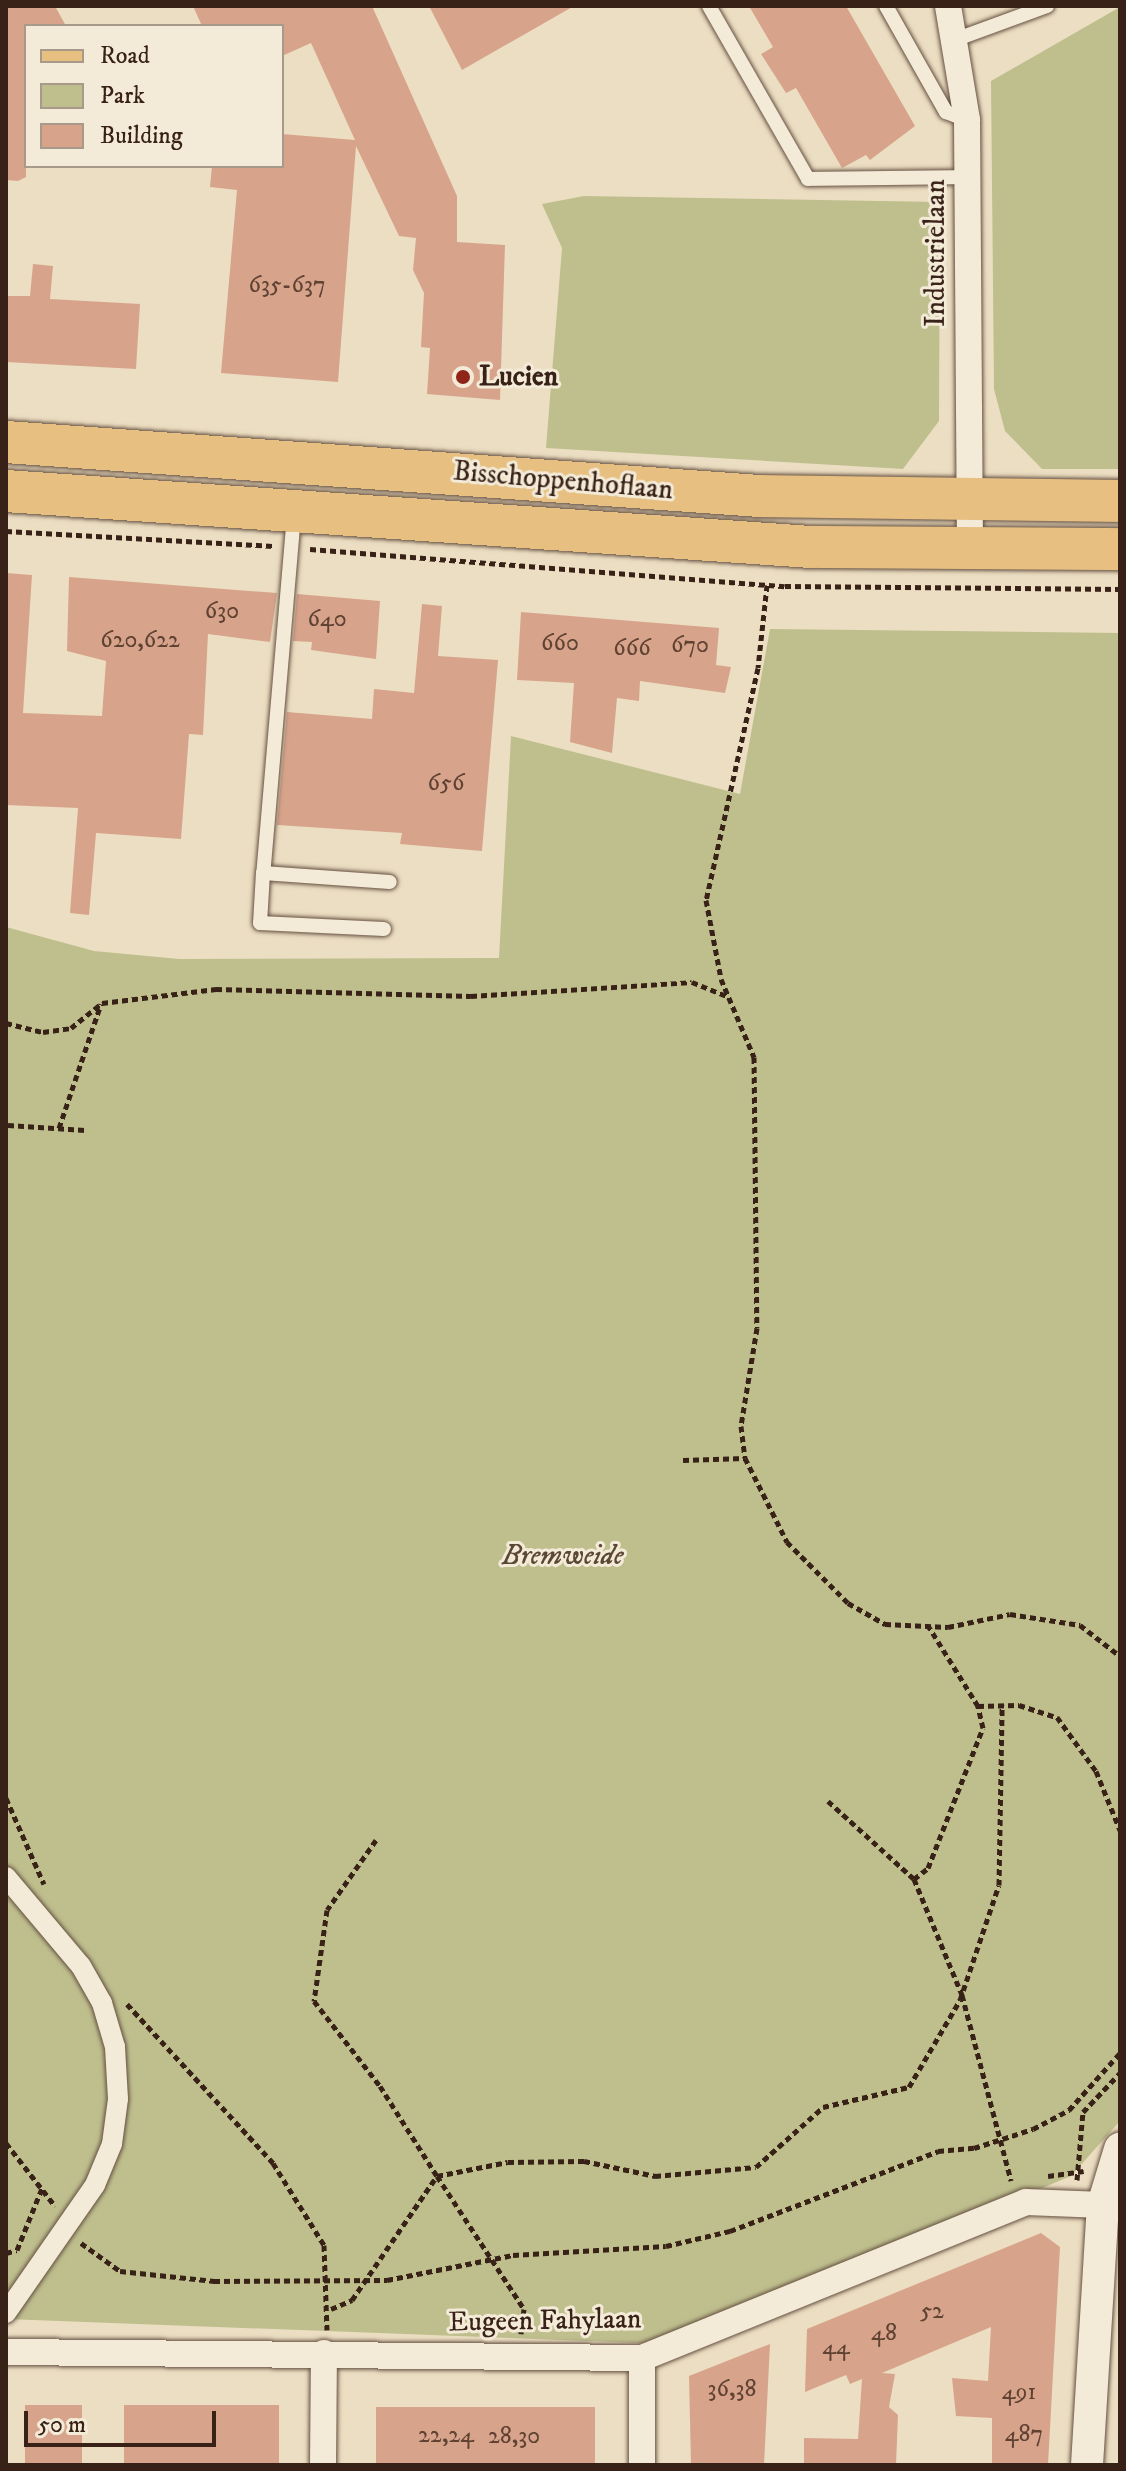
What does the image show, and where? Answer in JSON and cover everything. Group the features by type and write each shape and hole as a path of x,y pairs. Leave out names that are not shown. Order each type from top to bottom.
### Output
{"main road":[{"name":"Bisschoppenhoflaan","path":"6,442 759,496 1120,501"},
{"name":"Bisschoppenhoflaan","path":"6,491 293,528 970,549 1120,549"}],"street":[{"name":"Industrielaan","path":"948,6 957,39 967,120 970,549"},
{"path":"6,1877 81,1966 115,2047 112,2144 95,2185 6,2313"},
{"path":"1087,2465 1103,2205 1120,2149"},
{"name":"Eugeen Fahylaan","path":"6,2352 325,2343 642,2358 1026,2202 1103,2205"},
{"path":"323,2465 325,2343"},
{"path":"642,2358 642,2465"}],"lane":[{"path":"709,6 808,179 967,177"},
{"path":"886,6 946,112 967,120"},
{"path":"957,39 1047,6"},
{"path":"293,528 260,923 384,929"},
{"path":"263,873 390,882"}],"path":[{"path":"6,531 293,528 767,585 1120,589"},
{"path":"767,585 758,668 706,900 727,996 754,1057 757,1328 741,1426 745,1458 787,1542 848,1603 885,1624 928,1626 1010,1614 1080,1625 1120,1656"},
{"path":"6,1023 43,1032 71,1028 102,1003 216,989 471,996 630,982 692,982 727,996"},
{"path":"59,1128 102,1003"},
{"path":"7,1127 85,1130"},
{"path":"683,1460 745,1458"},
{"path":"914,1879 928,1868 983,1728 978,1706 928,1626"},
{"path":"978,1706 1002,1705 1057,1717 1096,1771 1120,1830"},
{"path":"330,2309 352,2300 437,2176 524,2162 584,2161 655,2176 756,2167 823,2107 909,2087 962,1995 999,1885 1002,1705"},
{"path":"6,1798 53,1898"},
{"path":"828,1801 914,1879 962,1995 1015,2190"},
{"path":"376,1840 327,1910 314,2001 380,2086 488,2258 524,2309 521,2335"},
{"path":"124,2001 273,2163 324,2245 330,2309 325,2343"},
{"path":"6,2143 90,2254 120,2271 174,2279 366,2280 488,2258 691,2240 938,2151 999,2140 1069,2110 1120,2053"},
{"path":"1078,2170 1089,2101 1120,2073"},
{"path":"1080,2098 1089,2101"},
{"path":"6,2253 17,2250 42,2187"}],"green space":[{"path":"1120,7 1120,469 1042,469 1005,431 994,389 991,81"},
{"path":"584,196 940,202 939,421 903,469 546,448 562,248 542,204"},
{"name":"Bremweide","path":"770,629 1120,633 1120,2121 1071,2176 668,2344 6,2319 6,927 94,951 179,959 499,958 511,736 740,794"}],"building":[{"path":"6,6 55,6 65,24 24,24 26,177 18,181 6,180"},
{"path":"193,6 372,6 457,196 457,242 505,245 500,400 427,394 430,348 421,347 424,293 413,270 416,238 399,236 356,146 338,382 221,373 237,190 210,187 212,168 284,168 284,134 355,140 311,43 284,55 284,24 201,24"},
{"path":"429,6 574,6 462,70"},
{"path":"749,6 846,6 915,126 870,160 866,155 842,168 796,88 786,93 761,54 773,47"},
{"path":"33,264 53,266 50,299 140,304 136,369 6,362 6,296 30,296"},
{"path":"6,573 32,575 23,713 102,716 106,661 67,651 69,577 277,593 270,642 208,634 203,735 189,734 181,839 96,833 89,915 70,913 78,808 6,805"},
{"path":"297,594 380,601 376,659 311,650 312,642 293,641"},
{"path":"422,604 442,606 438,656 498,660 482,851 400,844 402,833 277,825 287,712 372,719 374,689 414,693"},
{"path":"521,612 719,628 716,665 731,667 725,693 640,681 639,701 617,698 612,753 570,742 574,683 517,680"},
{"path":"1041,2233 1060,2247 1048,2465 992,2465 992,2418 956,2416 952,2378 988,2381 991,2327 882,2373 895,2374 889,2407 898,2415 896,2465 804,2465 804,2438 858,2439 862,2379 850,2384 846,2375 805,2392 807,2329"},
{"path":"770,2344 764,2465 691,2465 689,2376"},
{"path":"25,2405 82,2405 82,2465 25,2465"},
{"path":"124,2405 279,2405 279,2465 124,2465"},
{"path":"376,2407 595,2407 595,2465 376,2465"}],"place":[{"name":"Lucien","path":"463,377"}]}
